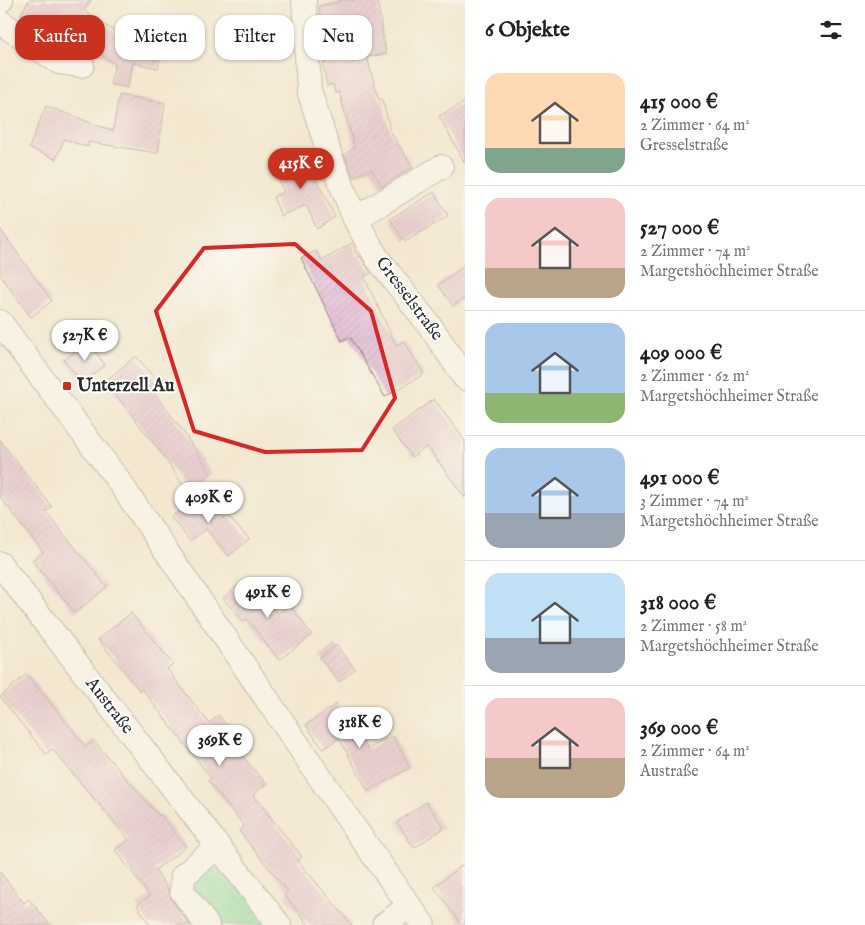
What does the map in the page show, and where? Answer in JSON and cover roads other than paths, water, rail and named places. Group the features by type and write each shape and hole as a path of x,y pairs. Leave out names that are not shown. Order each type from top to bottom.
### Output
{"street":[{"name":"Gresselstraße","path":"304,0 309,90 330,156 356,218 377,258 430,326 465,378"},
{"path":"0,22 59,62 82,65"},
{"path":"356,218 441,167"},
{"path":"0,322 118,480 416,916 384,925"},
{"name":"Austraße","path":"0,564 279,925"},
{"path":"207,925 182,891 183,876 218,847"}],"place":[{"name":"Unterzell Au","path":"67,386"}]}
